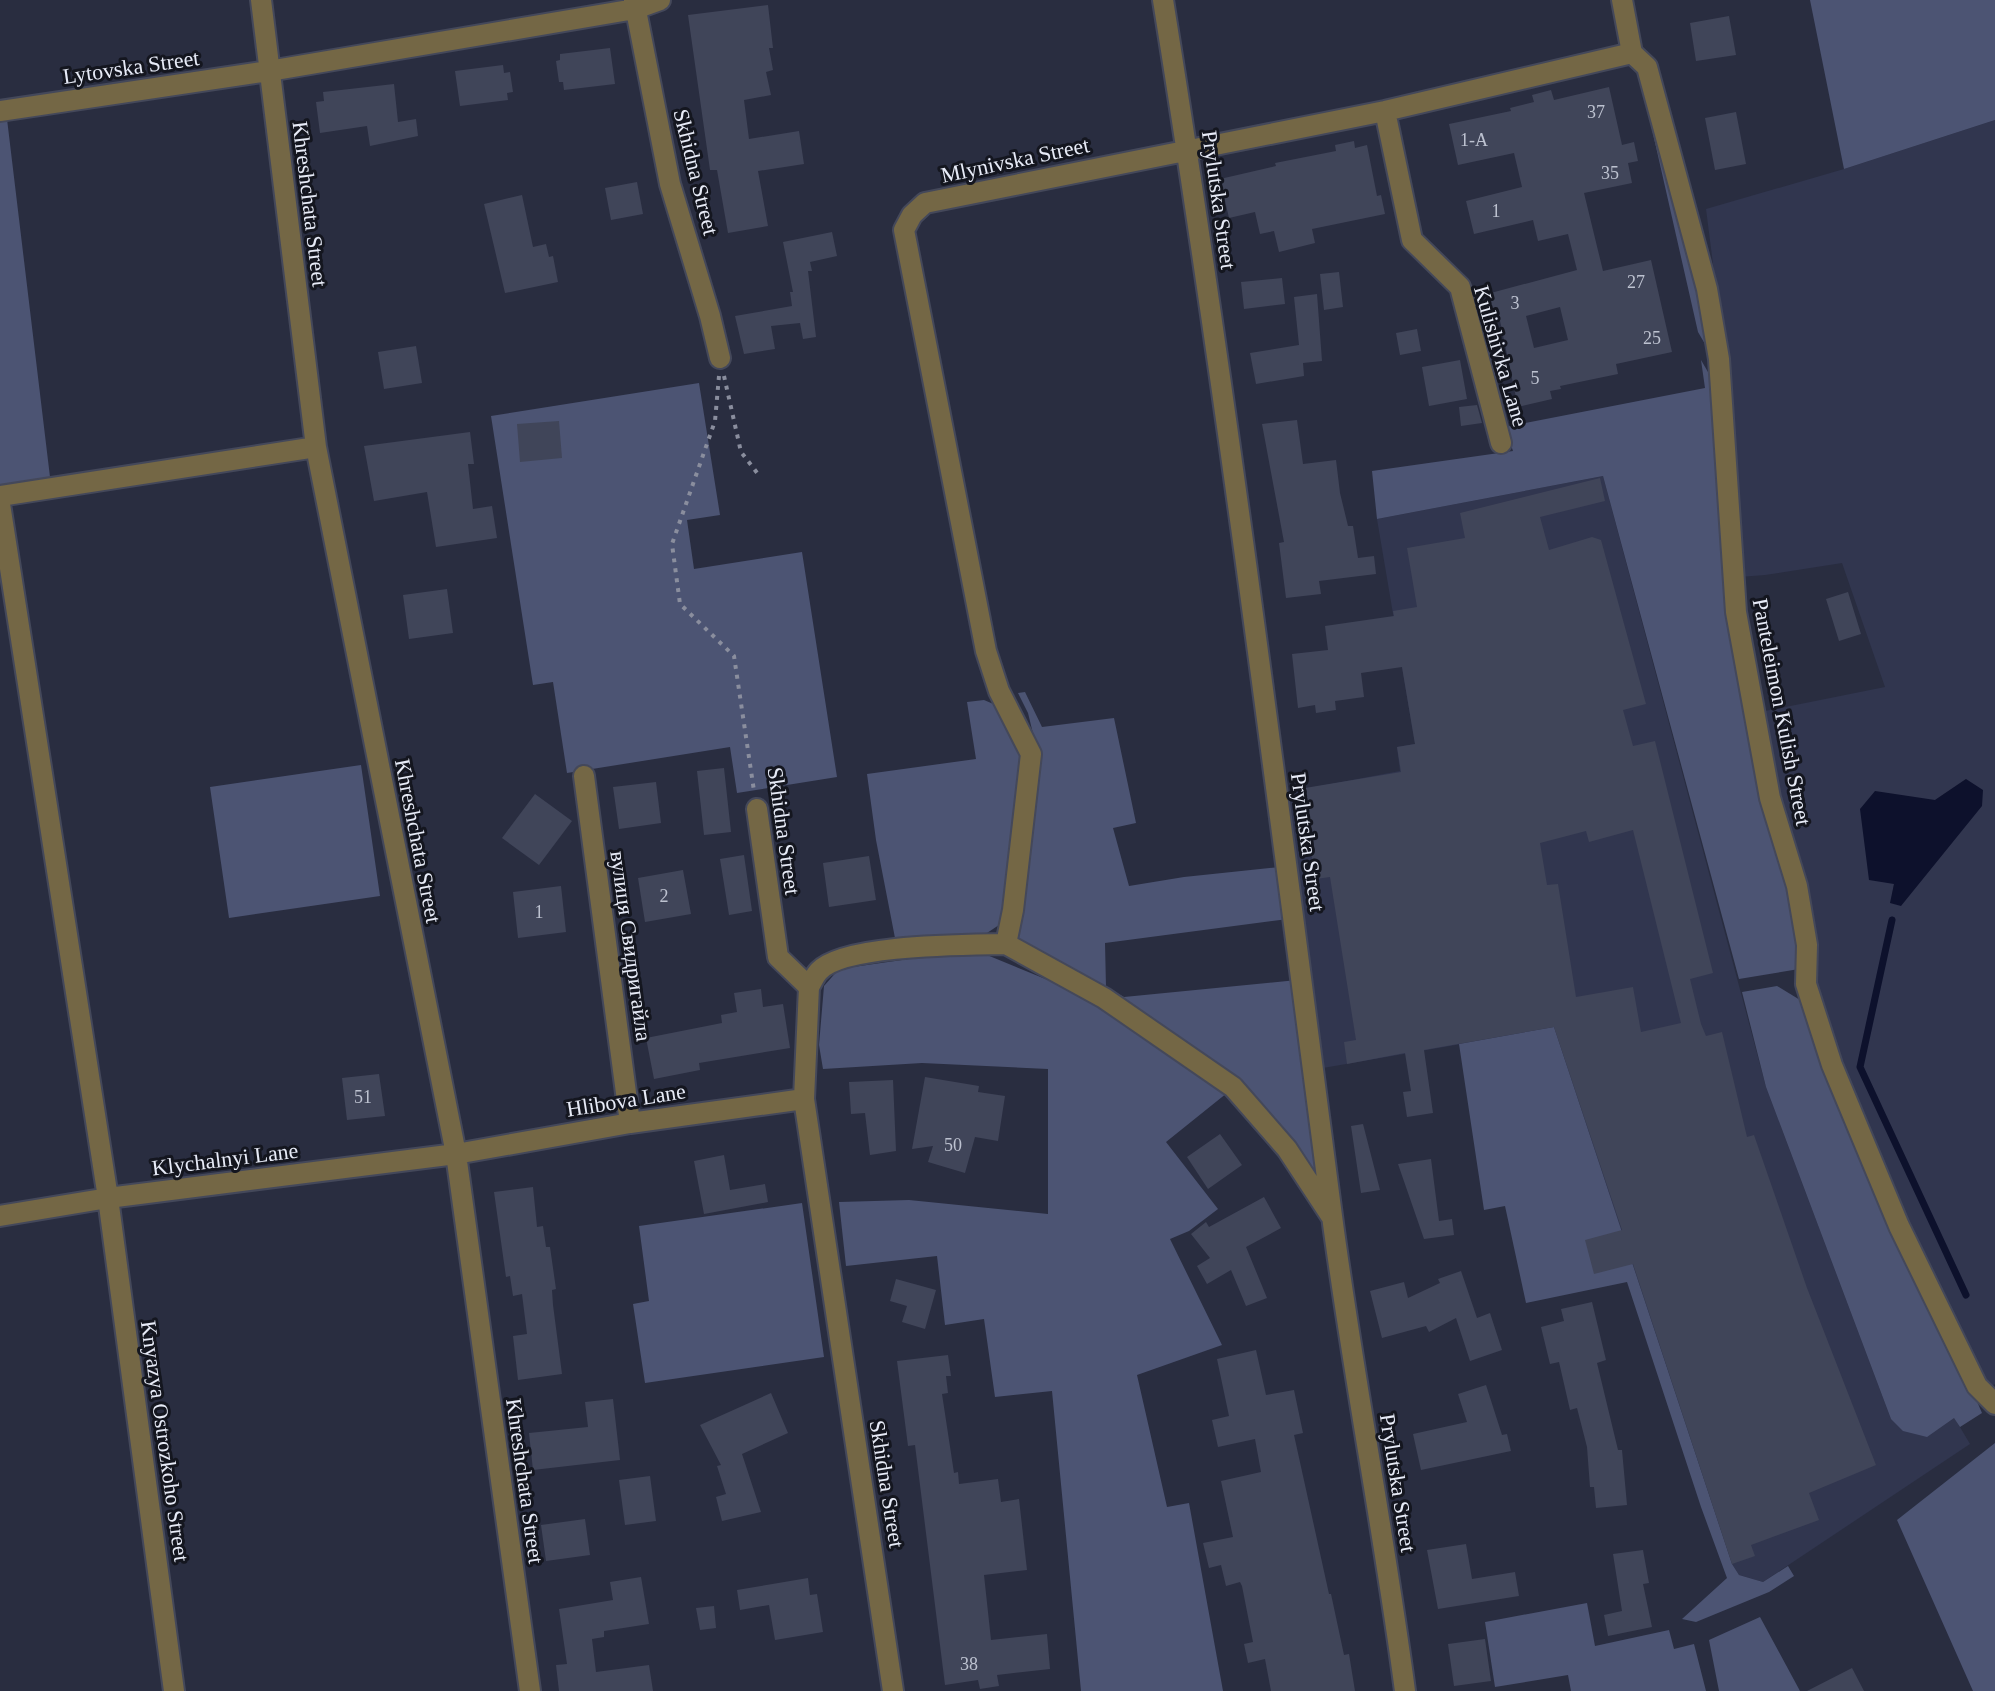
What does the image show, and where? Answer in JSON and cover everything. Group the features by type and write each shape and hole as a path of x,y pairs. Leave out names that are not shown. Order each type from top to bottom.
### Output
{"street":[{"name":"Khreshchata Street","path":"261,0 316,447 456,1154 530,1691"},
{"path":"269,71 660,0"},
{"name":"Prylutska Street","path":"1163,0 1188,149 1333,1219 1405,1691"},
{"name":"Panteleimon Kulish Street","path":"1622,0 1632,53 1647,67 1707,289 1719,359 1736,612 1770,798 1797,886 1807,945 1806,984 1832,1065 1899,1226 1977,1386 1995,1404"},
{"name":"Skhidna Street","path":"635,4 670,184 720,358"},
{"name":"Mlynivska Street","path":"1006,944 1013,910 1031,754 999,691 986,651 904,230 912,215 925,203 1385,111 1632,53"},
{"name":"Lytovska Street","path":"0,111 269,71"},
{"name":"Kulishivka Lane","path":"1385,111 1412,240 1460,287 1501,443"},
{"path":"0,496 316,447"},
{"name":"Knyazya Ostrozkoho Street","path":"0,504 108,1198 174,1691"},
{"name":"вулиця Свидригайла","path":"584,776 630,1123"},
{"name":"Skhidna Street","path":"757,809 778,957 809,987 804,1099 893,1691"},
{"path":"809,987 820,969 854,954 930,945 1006,944 1104,998 1233,1087 1287,1149 1333,1219"},
{"name":"Hlibova Lane","path":"456,1154 630,1123 804,1099"},
{"name":"Klychalnyi Lane","path":"0,1216 108,1198 456,1154"}],"path":[{"path":"720,358 741,452 758,474"},
{"name":"Skhidna Street","path":"720,358 715,421 672,544 680,604 734,656 757,809"}],"shaded area":[{"path":"1810,0 1995,0 1995,120 1844,169"},
{"path":"1639,72 1702,290 1712,356 1698,332"},
{"path":"7,119 50,477 0,487 0,120"},
{"path":"1995,120 1995,1384 1988,1389 1904,1224 1837,1063 1812,983 1760,712 1885,687 1842,563 1739,577 1725,358 1706,209","holes":["1966,779 1891,902 1894,884 1935,800"]},
{"path":"1701,360 1715,384 1730,612 1792,888 1799,969 1739,979 1603,476 1377,519 1372,471 1513,451 1505,427 1705,388"},
{"path":"699,383 720,515 687,520 694,569 802,552 837,777 737,793 730,747 567,773 553,682 533,685 491,416"},
{"path":"1603,476 1766,1087 1891,1419 1954,1417 1970,1444 1763,1582 1739,1575 1732,1564 1554,1028 1323,1068 1288,792 1400,771 1397,747 1415,744 1377,519"},
{"path":"1025,692 1042,727 1114,718 1136,823 1113,828 1129,886 1280,867 1288,919 1105,943 1106,987 1124,997 1297,980 1321,1189 1237,1082 1019,944 1017,930 1038,754 1028,713 1018,693"},
{"path":"984,700 998,706 1024,755 1006,911 999,925 984,935 895,938 867,774 976,759 967,702"},
{"path":"361,765 380,896 229,918 210,787"},
{"path":"1966,779 1983,790 1982,806 1901,906 1890,903 1894,884 1869,880 1860,809 1875,791 1935,800"},
{"path":"987,955 1100,1004 1227,1093 1166,1142 1218,1209 1189,1231 1170,1239 1222,1345 1137,1375 1167,1507 1189,1503 1223,1691 1081,1691 1052,1391 995,1397 984,1319 945,1325 937,1256 846,1266 839,1202 909,1200 1048,1214 1048,1069 922,1063 823,1069 819,1045 824,986 839,969 930,956"},
{"path":"1777,986 1805,1003 1982,1413 1960,1427 1954,1418 1927,1437 1903,1431 1891,1419 1766,1087 1742,992"},
{"path":"1554,1027 1732,1564 1739,1575 1763,1582 1788,1566 1794,1576 1769,1592 1696,1622 1682,1619 1727,1578 1627,1282 1526,1303 1505,1206 1484,1210 1459,1044"},
{"path":"802,1203 824,1357 645,1383 633,1304 649,1301 639,1226"},
{"path":"1995,1443 1995,1691 1973,1691 1897,1520"},
{"path":"1587,1603 1595,1646 1669,1630 1674,1649 1694,1644 1706,1691 1571,1691 1568,1675 1495,1687 1485,1622"},
{"path":"1760,1617 1800,1691 1719,1691 1709,1640"}],"building":[{"path":"768,5 773,70 766,72 771,95 744,100 749,139 799,131 804,164 758,171 768,226 728,233 717,170 710,170 688,15"},
{"path":"1729,16 1736,55 1696,61 1690,23"},
{"path":"610,48 615,84 564,90 563,82 559,82 556,61 560,60 560,54"},
{"path":"503,65 504,73 510,72 513,92 507,93 508,100 460,106 455,71"},
{"path":"394,84 398,122 416,119 418,136 370,146 367,126 320,133 316,102 324,101 323,92"},
{"path":"1609,87 1622,145 1634,142 1638,161 1628,163 1632,183 1584,193 1603,271 1651,260 1672,352 1616,364 1618,374 1560,386 1561,389 1550,391 1552,399 1518,407 1499,316 1493,318 1487,294 1577,270 1568,234 1538,241 1533,220 1474,234 1466,201 1522,187 1514,153 1458,165 1449,124 1511,111 1510,108 1534,102 1532,95 1551,90 1554,100","holes":["1560,307 1568,340 1534,348 1526,316"]},
{"path":"1736,112 1746,164 1715,170 1705,118"},
{"path":"1354,141 1355,148 1367,145 1377,196 1381,195 1385,214 1312,229 1315,243 1279,252 1274,231 1260,234 1255,212 1229,218 1220,179 1276,166 1275,163 1336,151 1335,145"},
{"path":"637,182 643,214 611,220 605,188"},
{"path":"522,195 533,247 546,244 549,257 553,256 558,282 505,293 484,204"},
{"path":"832,232 837,256 810,262 812,271 808,271 816,337 803,339 800,323 771,326 775,349 744,354 735,316 792,306 790,292 793,292 783,242"},
{"path":"1339,272 1343,307 1324,310 1320,274"},
{"path":"1282,278 1285,304 1244,309 1241,282"},
{"path":"1317,294 1322,361 1303,363 1304,376 1256,384 1250,353 1299,345 1294,297"},
{"path":"1417,329 1421,351 1400,355 1396,333"},
{"path":"416,346 422,383 384,389 378,352"},
{"path":"1460,360 1467,399 1429,406 1422,367"},
{"path":"1477,405 1482,423 1461,426 1459,407"},
{"path":"1297,420 1303,464 1336,460 1340,493 1348,526 1353,526 1358,558 1374,556 1376,574 1319,581 1321,594 1286,598 1279,543 1284,542 1262,424"},
{"path":"559,421 562,458 520,462 517,424"},
{"path":"470,432 474,464 468,464 473,509 492,506 497,538 436,547 427,492 374,501 364,446"},
{"path":"1600,478 1605,501 1540,517 1549,550 1592,537 1601,540 1646,704 1623,710 1633,746 1655,741 1713,973 1690,979 1701,1024 1706,1036 1722,1032 1747,1137 1754,1135 1807,1288 1876,1465 1809,1493 1819,1520 1751,1545 1755,1556 1732,1564 1633,1264 1594,1274 1585,1240 1622,1230 1554,1027 1424,1050 1433,1113 1407,1117 1403,1092 1411,1091 1405,1053 1347,1064 1344,1042 1356,1040 1330,877 1316,879 1299,789 1401,772 1397,747 1415,744 1402,667 1361,673 1364,697 1335,701 1336,710 1316,713 1315,705 1298,708 1292,654 1328,650 1325,626 1394,616 1393,611 1417,607 1407,548 1465,538 1460,513","holes":["1633,830 1681,1023 1641,1032 1633,987 1576,997 1558,884 1547,885 1540,843 1586,831 1589,842"]},
{"path":"447,589 453,633 409,639 403,595"},
{"path":"1848,592 1861,634 1839,641 1826,599"},
{"path":"724,768 731,832 704,835 697,771"},
{"path":"656,782 661,823 619,829 613,787"},
{"path":"535,794 572,821 539,865 502,838"},
{"path":"744,855 752,911 729,915 720,859"},
{"path":"869,856 876,900 829,907 823,863"},
{"path":"683,870 691,914 645,922 638,878"},
{"path":"561,886 566,932 518,938 513,892"},
{"path":"761,989 763,1007 783,1004 790,1048 699,1063 700,1070 654,1079 646,1038 722,1023 721,1015 737,1012 734,993"},
{"path":"379,1074 385,1116 347,1120 342,1078"},
{"path":"925,1077 979,1086 978,1092 1005,1096 998,1141 975,1137 965,1173 928,1162 933,1146 912,1149"},
{"path":"893,1080 896,1151 870,1155 865,1113 851,1114 849,1082"},
{"path":"1363,1124 1380,1190 1361,1193 1351,1126"},
{"path":"1220,1134 1242,1165 1208,1189 1187,1157"},
{"path":"724,1155 730,1190 765,1184 768,1202 704,1214 694,1161"},
{"path":"1431,1159 1439,1221 1452,1219 1454,1235 1424,1239 1398,1164"},
{"path":"533,1187 537,1227 543,1226 546,1247 550,1247 556,1289 552,1290 553,1305 562,1374 518,1380 513,1336 527,1334 522,1294 513,1296 510,1276 506,1277 494,1192"},
{"path":"1264,1197 1281,1228 1246,1247 1267,1298 1246,1306 1231,1270 1207,1284 1197,1266 1210,1258 1191,1234 1206,1222 1209,1227"},
{"path":"1461,1271 1477,1318 1490,1313 1502,1350 1470,1361 1456,1318 1429,1332 1426,1326 1382,1338 1370,1291 1404,1282 1408,1298 1440,1283 1438,1279"},
{"path":"896,1279 936,1290 925,1329 902,1322 907,1306 890,1301"},
{"path":"1592,1302 1606,1360 1597,1363 1618,1450 1622,1450 1627,1505 1596,1508 1594,1487 1590,1487 1587,1447 1577,1408 1570,1410 1559,1362 1550,1364 1541,1327 1564,1321 1561,1309"},
{"path":"1256,1350 1266,1395 1294,1390 1303,1433 1294,1435 1329,1594 1344,1655 1349,1654 1355,1691 1271,1691 1265,1659 1248,1663 1244,1644 1253,1642 1240,1582 1226,1586 1221,1565 1209,1568 1203,1543 1233,1537 1221,1481 1261,1472 1255,1439 1218,1447 1212,1420 1229,1416 1217,1359"},
{"path":"948,1355 951,1376 946,1376 948,1393 942,1394 954,1473 958,1472 959,1484 998,1479 1001,1502 1019,1499 1027,1570 984,1575 991,1640 1047,1634 1050,1669 997,1675 999,1686 980,1689 978,1680 945,1685 915,1445 908,1446 897,1361"},
{"path":"1486,1385 1502,1435 1507,1434 1511,1451 1421,1470 1413,1434 1467,1422 1458,1394"},
{"path":"771,1393 788,1433 742,1454 761,1512 722,1521 716,1497 726,1494 717,1466 721,1465 700,1425"},
{"path":"613,1399 620,1460 533,1470 529,1433 588,1427 585,1402"},
{"path":"650,1476 656,1521 625,1525 619,1480"},
{"path":"585,1519 590,1555 546,1561 541,1525"},
{"path":"1466,1544 1472,1579 1515,1572 1519,1596 1438,1609 1427,1550"},
{"path":"1643,1550 1649,1583 1643,1584 1652,1627 1608,1636 1604,1615 1622,1611 1613,1554"},
{"path":"641,1577 649,1624 604,1631 604,1637 592,1639 596,1672 649,1665 653,1691 559,1691 556,1665 567,1664 559,1609 613,1600 610,1582"},
{"path":"808,1578 810,1595 817,1594 823,1632 775,1640 769,1605 740,1610 737,1590"},
{"path":"714,1606 716,1628 700,1630 696,1608"},
{"path":"1485,1639 1491,1681 1454,1686 1448,1644"},
{"path":"1852,1668 1864,1691 1807,1691"}],"waterway":[{"path":"1892,920 1860,1067 1966,1295"}]}
